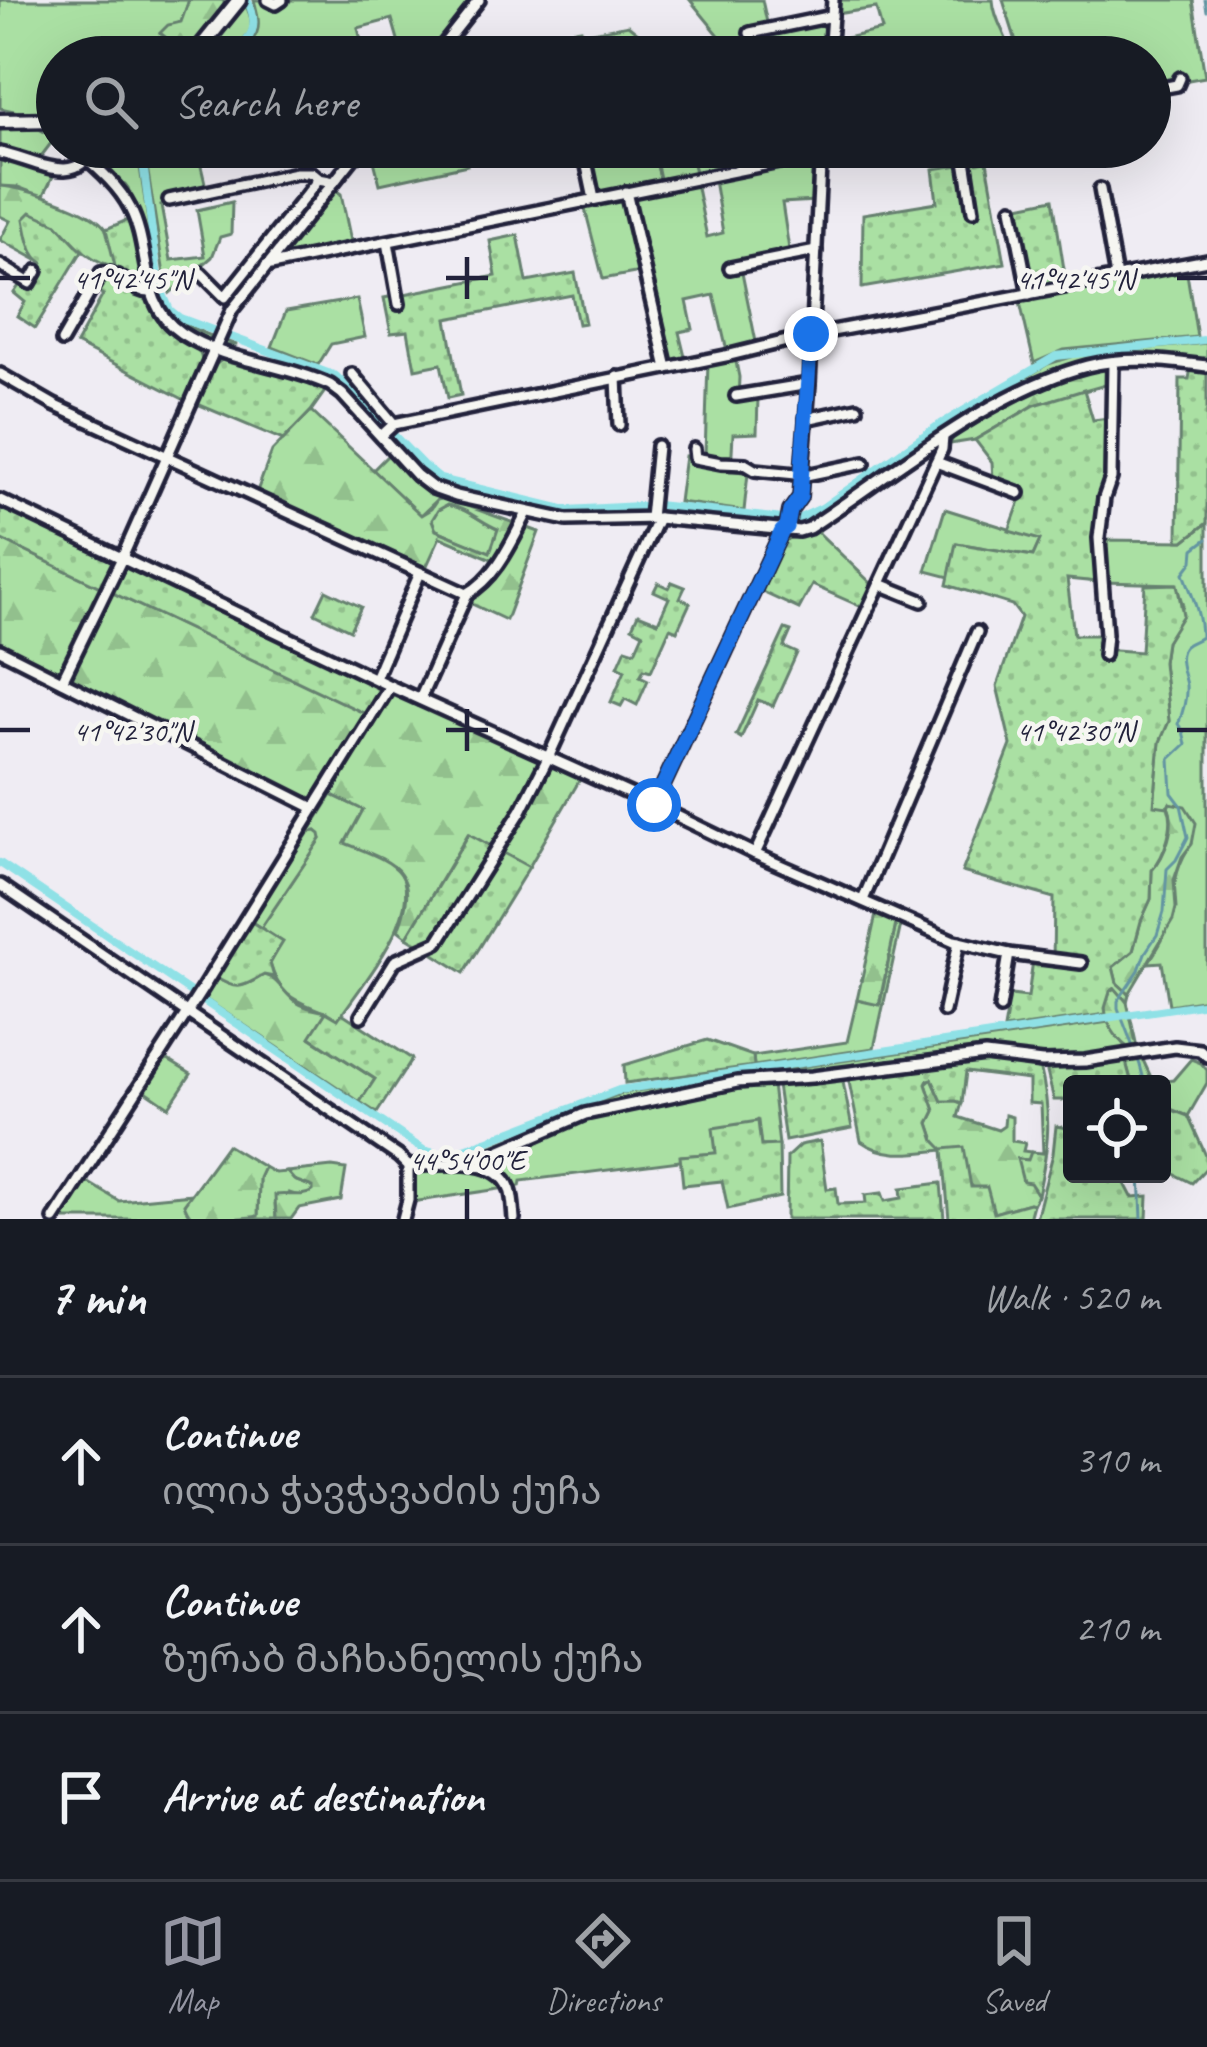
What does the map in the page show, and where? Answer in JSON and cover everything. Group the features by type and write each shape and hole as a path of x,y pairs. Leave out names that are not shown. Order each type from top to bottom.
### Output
{"main road":[{"path":"210,36 238,1"},
{"path":"0,121 36,121"}],"street":[{"path":"268,0 276,4 282,0"},
{"path":"451,36 479,0"},
{"path":"831,36 833,0"},
{"path":"750,33 832,16"},
{"path":"1171,86 1180,78"},
{"path":"32,121 36,123"},
{"path":"0,153 36,162"},
{"path":"96,168 130,207 143,242 151,292 167,322 216,348 330,385 388,429"},
{"path":"62,681 232,310 345,168"},
{"path":"587,168 594,199"},
{"path":"266,266 756,168"},
{"path":"654,805 800,497 819,168"},
{"path":"967,168 974,211"},
{"path":"170,200 296,173 313,173 334,182"},
{"path":"201,273 224,297 230,293 319,178"},
{"path":"1100,190 1116,278"},
{"path":"626,192 667,368"},
{"path":"1012,208 1029,294"},
{"path":"388,242 399,304"},
{"path":"730,268 816,250"},
{"path":"388,429 811,334 1207,260"},
{"path":"0,265 30,283 37,271"},
{"path":"62,341 101,273 111,272 151,292"},
{"path":"352,374 416,475 433,488 567,520 653,511 785,529 809,528 943,437 1050,379 1113,362 1207,366"},
{"path":"1105,655 1100,538 1111,478 1113,362"},
{"path":"0,374 54,405 467,594"},
{"path":"617,377 620,425"},
{"path":"736,396 809,384"},
{"path":"806,418 857,408"},
{"path":"755,854 942,449 943,437"},
{"path":"361,1016 395,961 438,942 521,811 653,511 657,446"},
{"path":"694,449 695,458 802,475 864,463"},
{"path":"936,462 1019,493"},
{"path":"0,500 390,686 959,942 1081,963"},
{"path":"420,699 467,594 481,586 508,551 527,513"},
{"path":"375,678 420,573"},
{"path":"880,584 922,601"},
{"path":"863,900 977,632"},
{"path":"0,650 314,808"},
{"path":"54,1219 390,686"},
{"path":"0,885 160,996 189,1008 398,1156 408,1166 404,1219"},
{"path":"944,1011 959,942"},
{"path":"1000,1008 1009,954"},
{"path":"482,1165 490,1155 585,1114 737,1082 985,1055 1066,1062 1174,1047 1199,1050 1207,1056"},
{"path":"408,1166 495,1168 511,1192 514,1219"}],"green space":[{"path":"0,0 189,0 181,23 161,34 164,36 36,36 36,116 0,108"},
{"path":"189,0 224,0 224,14 203,36 160,33 181,22"},
{"path":"254,0 277,7 287,0 474,0 444,36 397,36 392,19 358,28 360,36 255,36"},
{"path":"690,0 762,0 768,27 825,15 826,0 830,0 828,36 720,36"},
{"path":"837,0 993,0 1005,36 855,36 882,30 876,8 836,14"},
{"path":"1003,0 1193,0 1205,77 1171,83 1171,36 1014,36"},
{"path":"243,1 251,19 247,36 214,36"},
{"path":"628,25 642,36 539,36 581,29 582,34"},
{"path":"0,126 36,129 36,163 0,156"},
{"path":"0,161 55,172 43,197 0,186"},
{"path":"140,168 159,296 166,307 192,328 237,345 200,337 171,317 163,306 158,294 145,233 128,188 103,171"},
{"path":"147,168 201,168 208,196 161,206 171,260 205,256 197,210 232,202 231,234 220,237 212,257 170,293"},
{"path":"376,168 453,168 380,184"},
{"path":"589,168 658,168 661,183 595,196"},
{"path":"658,168 694,168 696,177 661,183"},
{"path":"694,168 739,168 696,177"},
{"path":"778,168 816,168 815,201 782,203 790,256 741,268 756,342 727,351 714,295 687,301 693,329 679,332 686,361 663,365 640,272 603,279 584,205 696,183 707,237 723,233 714,180"},
{"path":"988,168 1005,263 862,288 863,214 937,202 933,169"},
{"path":"0,186 57,200 98,221 110,237 116,266 91,256 57,224 27,234 35,259 0,240 10,221 0,216"},
{"path":"334,189 341,194 352,246 280,258"},
{"path":"1053,199 1066,282 1027,289 1014,207"},
{"path":"31,212 57,224 82,251 35,328 17,316 25,302 14,293 25,277 32,282 43,263 28,237 24,219"},
{"path":"132,218 144,287 154,311 201,356 199,373 185,400 76,344 103,295 95,289 108,267 115,266 106,229"},
{"path":"518,235 527,282 575,273 585,323 578,324 572,295 447,319 461,395 448,398 441,364 415,369 408,331 391,333 384,298 496,276 490,241"},
{"path":"1186,267 1197,337 1064,350 1034,363 1019,298"},
{"path":"357,299 365,337 331,344 318,365 272,347 286,311"},
{"path":"1207,343 1207,360 1120,357 1085,362 1036,379 804,526 790,527 1048,364 1078,355"},
{"path":"735,357 738,400 758,396 757,433 733,434 731,470 748,473 744,511 679,502 685,456 705,455 708,362"},
{"path":"223,359 328,387 283,440 195,403"},
{"path":"1104,367 1109,384 1035,405 975,440 950,444 955,434 1026,393 1064,376"},
{"path":"1191,368 1207,369 1207,523 1178,541 1180,379 1189,379"},
{"path":"1084,390 1093,420 1109,418 1108,481 1098,582 1067,579 1074,635 1102,635 1102,649 1141,652 1145,585 1177,584 1183,615 1166,642 1163,662 1169,721 1160,742 1154,805 1168,807 1170,831 1152,870 1151,899 1133,951 1113,967 1117,983 1129,994 1127,1002 1115,988 1106,1014 1004,1029 1010,995 1028,997 1033,960 1053,962 1054,898 962,872 1011,745 997,686 1021,617 1012,605 947,585 956,543 1033,556 1040,540 1009,531 1024,490 993,479 992,462 975,440 1035,405"},
{"path":"311,411 421,515 445,498 539,532 506,620 470,603 492,559 440,537 424,572 256,494 272,451","holes":["454,507 498,529 490,552 436,530 432,520 438,510"]},
{"path":"389,454 421,486 445,498 421,515 373,470"},
{"path":"0,504 384,687 368,715 0,539"},
{"path":"447,505 499,530 490,553 435,529 432,519"},
{"path":"945,509 1041,539 1033,556 957,543 949,577 926,571"},
{"path":"1207,523 1207,999 1169,1005 1162,962 1148,963 1166,933 1177,873 1192,843 1170,803 1154,806 1160,741 1169,721 1163,662 1166,642 1183,606 1176,584 1104,582 1104,540 1184,541"},
{"path":"819,528 872,584 862,607 812,585 799,609 760,591 782,540"},
{"path":"0,539 367,714 384,687 582,776 529,867 468,834 407,937 398,930 405,910 405,881 390,863 345,843 363,810 332,795 323,808 0,646"},
{"path":"672,582 685,587 680,598 690,603 677,631 670,628 651,671 644,669 640,676 648,680 637,705 625,699 621,706 611,702 625,670 618,666 626,648 635,651 643,633 632,627 638,614 658,622 669,598 654,591 658,583 669,588"},
{"path":"326,590 361,607 350,630 315,613"},
{"path":"785,629 791,631 784,647 797,653 773,706 758,700 741,738 736,735"},
{"path":"332,795 364,810 346,843 390,861 403,877 406,896 391,941 338,1020 297,1001 282,988 270,964 282,942 261,928 321,839 316,831 309,832"},
{"path":"1170,803 1185,806 1196,823 1192,844 1174,880 1173,920 1129,994 1117,983 1113,967 1133,951 1151,899 1152,870 1168,840"},
{"path":"316,831 321,839 261,928 250,921 309,832"},
{"path":"469,834 529,867 464,973 407,937"},
{"path":"877,910 897,919 879,1005 857,1000"},
{"path":"897,919 902,920 874,1048 754,1066 753,1056 847,1042 857,1000 880,1004"},
{"path":"250,921 283,942 270,963 274,977 264,975 245,985 230,985 215,977"},
{"path":"264,975 299,1004 326,1012 311,1038 375,1079 360,1102 202,997 215,977 240,986"},
{"path":"1116,988 1127,1002 1137,1047 1150,1075 1130,1075 1126,1046 1105,1013 1110,991"},
{"path":"326,1012 338,1019 342,1013 412,1059 377,1113 360,1102 375,1079 310,1037"},
{"path":"1109,1022 1127,1050 1083,1059 988,1050 771,1076 779,1145 761,1146 757,1121 716,1153 412,1202 411,1170 422,1155 449,1159 472,1153 622,1093"},
{"path":"707,1040 753,1056 754,1066 625,1083 624,1065"},
{"path":"1128,1055 1130,1075 1063,1075 1063,1100 1054,1100 1049,1067"},
{"path":"1191,1059 1207,1070 1207,1083 1188,1116 1171,1109 1173,1080"},
{"path":"168,1060 191,1074 169,1107 143,1089"},
{"path":"977,1060 1040,1066 1048,1130 1038,1195 1030,1183 1023,1182 1017,1159 1028,1160 1031,1152 1043,1153 1041,1104 1029,1103 1029,1080 966,1072 962,1103 942,1101 932,1079 928,1080 935,1111 929,1123 943,1149 964,1147 971,1187 987,1187 994,1213 1029,1203 1033,1204 1029,1219 949,1219 943,1150 891,1153 861,1141 848,1077"},
{"path":"842,1077 852,1128 785,1141 777,1085"},
{"path":"932,1079 942,1101 962,1103 958,1117 998,1130 1004,1126 1005,1115 1012,1117 1012,1141 1025,1143 1023,1151 1031,1152 1029,1160 1018,1159 1038,1195 1033,1204 994,1213 935,1141 929,1123 935,1111 926,1084"},
{"path":"1171,1109 1188,1116 1207,1158 1207,1167 1192,1183 1171,1172"},
{"path":"758,1121 761,1146 779,1145 780,1197 728,1209 722,1181 683,1185 680,1156 716,1153 713,1128"},
{"path":"1056,1126 1063,1127 1063,1183 1125,1183 1132,1197 1148,1196 1147,1219 1036,1219"},
{"path":"820,1141 827,1189 836,1188 838,1204 866,1203 865,1195 882,1193 885,1201 902,1198 901,1188 941,1183 944,1219 786,1219 787,1157 800,1145"},
{"path":"227,1145 264,1167 259,1178 258,1216 194,1218 184,1204"},
{"path":"264,1167 287,1172 313,1187 313,1192 302,1197 289,1193 275,1204 276,1219 249,1219 258,1215 259,1177"},
{"path":"346,1169 341,1200 299,1208 291,1219 276,1219 275,1195 313,1191 287,1172"},
{"path":"84,1180 119,1201 193,1194 197,1219 60,1219"}],"waterway":[{"path":"247,0 253,17 249,36"},
{"path":"1205,0 1207,11"},
{"path":"144,168 159,285 170,310 180,318 336,376 440,479 567,510 657,505 800,518 822,508 936,427 1056,356 1204,340"},
{"path":"1143,1075 1118,1001 1157,935 1167,869 1188,837 1181,805 1172,793 1170,759 1186,744 1178,724 1186,690 1182,651 1201,637 1184,573 1193,561 1194,549 1207,539"},
{"path":"0,863 425,1151 442,1154 619,1090 1207,1003"},
{"path":"1140,1183 1142,1219"}],"route":[{"path":"654,805 800,497 811,334"}]}
